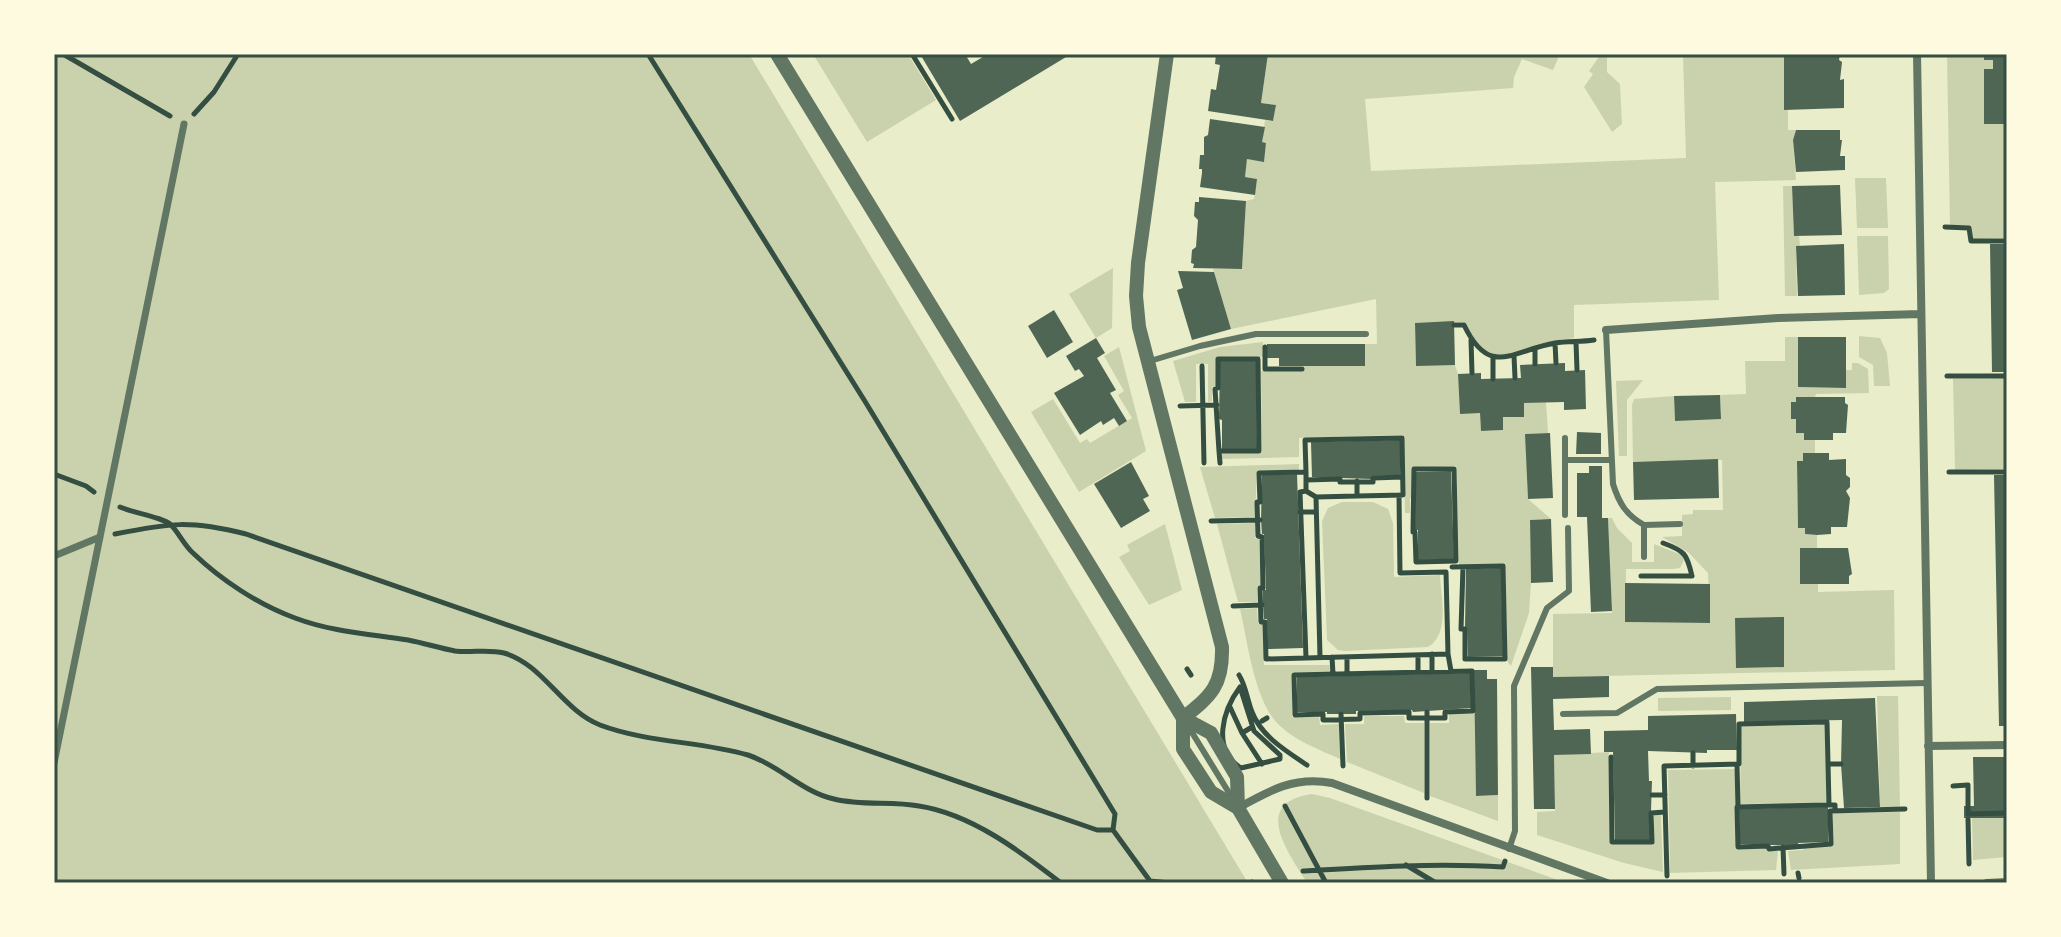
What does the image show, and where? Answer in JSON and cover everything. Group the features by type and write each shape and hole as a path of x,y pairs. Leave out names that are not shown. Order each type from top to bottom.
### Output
{"street":[{"path":"777,54 1183,718 1211,733 1237,777 1238,808 1282,883"},
{"path":"1167,54 1136,296 1147,362 1222,647 1222,668 1217,686 1206,700 1183,718"},
{"path":"1917,54 1931,883"},
{"path":"54,763 184,124"},
{"path":"1606,334 1778,318 1921,314"},
{"path":"54,556 100,537"},
{"path":"1183,718 1183,749 1211,792 1238,808"},
{"path":"1928,746 2007,745"},
{"path":"1238,808 1275,787 1313,779 1332,783 1607,883"},
{"path":"1987,883 2007,882"}],"lane":[{"path":"1147,362 1200,346 1265,334 1366,334"},
{"path":"1606,334 1613,484 1619,501 1630,517 1644,525 1680,524"},
{"path":"1565,438 1565,515"},
{"path":"1565,460 1612,460"},
{"path":"1644,525 1644,557"},
{"path":"1509,849 1515,831 1514,686 1547,608 1569,591 1568,528"},
{"path":"1563,714 1617,713 1657,689 1927,683"}],"path":[{"path":"63,54 184,124 214,92 238,54"},
{"path":"648,54 866,403 1115,814 1113,830 1149,882 1170,883"},
{"path":"912,54 952,119"},
{"path":"1945,227 1969,228 1971,241 2007,241"},
{"path":"1454,325 1464,325 1471,339 1483,352 1493,357 1514,356 1555,343 1576,342 1606,334"},
{"path":"1219,451 1259,451 1265,334"},
{"path":"1471,339 1472,373"},
{"path":"1576,342 1577,370"},
{"path":"1555,343 1556,363"},
{"path":"1535,349 1535,364"},
{"path":"1514,356 1515,378"},
{"path":"1493,357 1493,379"},
{"path":"1220,463 1215,389 1218,388 1218,359 1258,359 1265,369 1302,369"},
{"path":"1202,366 1204,463"},
{"path":"1947,376 2007,376"},
{"path":"1180,406 1217,405"},
{"path":"1306,491 1305,440 1402,438 1403,495 1316,497 1306,491 1300,492 1306,658"},
{"path":"1451,671 1446,572 1452,564 1456,561 1454,469 1414,469 1416,562 1452,564 1463,567 1503,566 1505,659 1465,659"},
{"path":"1306,472 1259,473 1258,536 1262,537 1263,588 1260,588 1261,622 1265,622 1266,659 1448,654"},
{"path":"1949,472 2007,472"},
{"path":"1306,480 1373,482 1373,478 1402,477"},
{"path":"1356,481 1357,496"},
{"path":"1399,495 1400,573 1446,572"},
{"path":"1316,497 1320,657"},
{"path":"1300,512 1316,512"},
{"path":"1399,516 1414,516"},
{"path":"1211,521 1259,520"},
{"path":"100,537 170,523 209,525 246,534 1097,830 1113,830"},
{"path":"170,523 181,541 195,555 246,592 292,617 338,630 459,651 496,651 509,655 534,671 588,720 632,734 752,756 812,791 832,799 862,804 917,805 940,810 985,832 1061,883"},
{"path":"1301,524 1316,523"},
{"path":"1641,576 1692,576 1688,557 1678,548 1644,535"},
{"path":"1463,567 1461,629 1465,629 1466,671"},
{"path":"1304,596 1318,596"},
{"path":"1233,606 1262,605"},
{"path":"1304,611 1319,610"},
{"path":"1447,613 1463,613"},
{"path":"1222,647 1245,684 1252,711 1264,732 1332,783"},
{"path":"1432,654 1432,672"},
{"path":"1418,655 1418,672"},
{"path":"1332,657 1333,674"},
{"path":"1347,657 1347,674"},
{"path":"1451,671 1472,671 1473,711 1445,712 1445,718 1427,715 1409,718 1409,712 1360,713 1360,719 1342,717 1323,720 1323,714 1295,715 1294,675 1451,671"},
{"path":"1240,687 1252,727 1281,756 1280,759 1241,768 1230,756 1221,738 1222,726 1240,687"},
{"path":"1230,707 1262,764"},
{"path":"1427,715 1427,798"},
{"path":"1342,717 1343,766"},
{"path":"1829,805 1827,722 1739,724 1738,847 1831,844 1830,811 1905,809"},
{"path":"1242,733 1252,727"},
{"path":"1693,753 1693,766"},
{"path":"1611,757 1612,842 1652,842 1651,813 1665,812"},
{"path":"1828,764 1841,764"},
{"path":"1667,876 1664,766 1737,765"},
{"path":"1953,786 1968,785 1968,814 2007,813"},
{"path":"1652,795 1665,795"},
{"path":"1738,807 1835,805 1835,811"},
{"path":"1285,806 1326,883"},
{"path":"1968,819 1969,864"},
{"path":"1783,847 1784,874"},
{"path":"1303,871 1406,864 1503,867 1505,861"},
{"path":"1406,864 1436,883"}],"green space":[{"path":"54,54 749,54 1248,883 54,883"},
{"path":"813,54 908,54 936,100 867,142"},
{"path":"1268,54 1560,54 1553,70 1522,59 1513,88 1365,99 1371,171 1686,158 1683,54 1784,54 1784,109 1788,110 1788,130 1796,130 1793,140 1796,180 1715,182 1719,300 1574,305 1574,338 1501,355 1484,349 1464,322 1415,323 1416,365 1455,365 1460,413 1480,413 1481,431 1503,430 1503,417 1524,417 1524,403 1546,402 1548,433 1526,434 1528,499 1551,519 1530,520 1529,613 1511,666 1507,661 1505,564 1459,565 1456,466 1412,468 1413,498 1410,498 1410,513 1405,513 1403,435 1299,438 1299,457 1222,459 1222,453 1262,452 1261,371 1303,371 1303,366 1364,366 1365,344 1377,344 1376,299 1231,329 1213,269 1242,269 1246,201 1254,199 1257,179 1245,177 1247,159 1264,161 1266,143 1262,142 1265,120 1273,121 1276,105 1261,103"},
{"path":"1601,54 1607,54 1607,72 1620,84 1622,124 1612,132 1584,87 1593,74 1589,71"},
{"path":"1947,54 1984,54 1984,60 1993,60 1993,69 1984,70 1984,124 2007,124 2007,238 1973,239 1971,226 1950,225"},
{"path":"1855,178 1886,178 1888,228 1857,228"},
{"path":"1783,186 1792,186 1794,236 1799,236 1800,246 1796,246 1797,296 1785,296"},
{"path":"1857,236 1888,236 1889,289 1884,293 1859,295"},
{"path":"1113,268 1112,328 1096,338 1069,294"},
{"path":"1859,336 1880,338 1887,353 1890,386 1874,386 1873,365 1859,357"},
{"path":"1785,337 1798,337 1798,387 1846,388 1846,370 1852,370 1852,363 1868,369 1869,393 1816,394 1815,397 1796,397 1796,402 1791,402 1791,419 1796,419 1796,433 1804,433 1805,440 1815,440 1815,453 1803,453 1803,461 1797,462 1798,528 1805,528 1805,534 1817,535 1817,548 1800,549 1800,584 1818,584 1818,592 1894,590 1895,670 1553,677 1553,614 1612,613 1608,518 1612,518 1632,543 1632,562 1654,562 1654,544 1682,555 1684,560 1680,568 1626,569 1625,622 1710,623 1708,573 1689,553 1662,537 1682,536 1682,515 1693,514 1693,510 1723,510 1722,460 1633,462 1632,405 1634,399 1674,396 1675,420 1721,419 1720,395 1746,394 1745,361 1785,361"},
{"path":"1263,342 1263,357 1216,357 1216,386 1212,387 1212,401 1208,402 1208,364 1196,364 1196,402 1185,402 1173,361 1220,347"},
{"path":"1119,347 1146,451 1079,492 1031,412 1053,399 1080,443 1087,439 1090,443 1132,418 1118,395 1124,391 1104,356"},
{"path":"2007,378 2007,469 1955,470 1953,379"},
{"path":"1643,380 1627,400 1627,456 1619,456 1616,381"},
{"path":"1299,464 1299,470 1257,471 1255,517 1215,518 1200,467"},
{"path":"1342,502 1373,502 1388,509 1393,523 1394,577 1440,575 1442,625 1435,641 1428,647 1345,651 1338,650 1327,640 1322,521 1328,508"},
{"path":"1255,523 1255,538 1259,539 1261,586 1257,587 1257,602 1238,602 1217,524"},
{"path":"1165,524 1182,590 1149,605 1119,557 1130,551 1127,545"},
{"path":"1257,608 1258,624 1263,624 1264,665 1331,665 1331,672 1292,673 1292,717 1319,716 1320,725 1339,724 1340,759 1286,731 1271,715 1253,671 1240,609"},
{"path":"1877,696 1898,696 1900,807 1880,807"},
{"path":"1731,697 1731,710 1658,711 1658,698"},
{"path":"1449,714 1475,714 1476,796 1498,795 1498,821 1430,796 1430,723 1449,723"},
{"path":"1364,716 1404,716 1405,723 1424,723 1424,793 1347,762 1345,724 1364,724"},
{"path":"1825,725 1827,803 1740,804 1741,726"},
{"path":"1609,752 1610,844 1654,843 1654,815 1661,815 1663,872 1537,835 1537,812 1555,811 1554,755"},
{"path":"1736,769 1736,849 1767,848 1767,851 1778,851 1776,870 1670,873 1668,770"},
{"path":"1312,794 1566,883 1307,883 1284,844 1278,818 1283,807 1293,799"},
{"path":"1900,812 1900,864 1791,870 1788,851 1833,846 1833,813"},
{"path":"1972,818 2007,818 2007,857 1973,860"}],"building":[{"path":"920,54 965,54 971,64 988,54 1071,54 960,121"},
{"path":"1216,54 1268,54 1261,103 1276,105 1273,121 1208,111 1211,89 1216,90 1220,65 1215,64"},
{"path":"1784,54 1840,54 1844,108 1784,110"},
{"path":"1984,54 2007,54 2007,124 1984,124 1984,69 1993,69 1993,60 1984,60"},
{"path":"1210,119 1265,127 1262,142 1266,143 1264,162 1247,159 1245,177 1257,179 1255,195 1200,187 1200,155 1204,155 1204,137 1208,135"},
{"path":"1796,130 1840,130 1840,156 1845,156 1845,170 1796,172 1793,140"},
{"path":"1840,185 1842,235 1794,236 1792,186"},
{"path":"1199,197 1246,201 1242,269 1193,268 1192,250 1196,247 1198,220 1194,216 1195,202 1199,202"},
{"path":"1844,244 1845,295 1798,296 1796,246"},
{"path":"1990,244 2007,244 2007,372 1992,372"},
{"path":"1178,271 1214,272 1231,329 1192,340 1177,290 1183,288"},
{"path":"1054,310 1073,342 1047,358 1028,326"},
{"path":"1454,321 1455,365 1416,366 1415,323"},
{"path":"1798,337 1846,337 1846,388 1798,387"},
{"path":"1096,338 1105,353 1097,358 1116,390 1110,393 1127,421 1119,426 1114,418 1103,425 1101,421 1080,435 1054,393 1084,376 1079,369 1075,371 1066,356"},
{"path":"1267,344 1365,344 1365,366 1279,366 1279,358 1267,358"},
{"path":"1220,361 1256,361 1257,449 1222,449"},
{"path":"1565,363 1565,371 1585,370 1586,409 1564,410 1564,402 1524,403 1524,417 1503,417 1503,430 1481,431 1480,413 1460,414 1458,374 1481,373 1481,379 1521,378 1520,365"},
{"path":"1720,395 1721,419 1675,421 1674,396"},
{"path":"1796,397 1845,397 1848,405 1846,433 1833,433 1833,440 1804,440 1804,433 1796,433 1796,419 1791,419 1791,402 1796,402"},
{"path":"1577,432 1601,433 1601,454 1576,454"},
{"path":"1550,433 1553,498 1528,499 1525,434"},
{"path":"1400,440 1400,475 1371,476 1371,479 1312,477 1311,442"},
{"path":"1803,453 1829,453 1829,460 1846,459 1846,475 1850,478 1850,487 1846,491 1850,498 1847,527 1831,527 1831,534 1817,535 1805,534 1805,528 1798,528 1797,461 1803,461"},
{"path":"1718,459 1719,498 1634,500 1633,462"},
{"path":"1131,462 1149,496 1143,499 1150,511 1121,528 1094,484"},
{"path":"1589,466 1602,466 1602,518 1608,518 1612,611 1591,612 1587,517 1577,517 1577,473 1589,473"},
{"path":"1451,471 1454,559 1418,560 1416,472"},
{"path":"1297,474 1303,648 1268,649 1263,605 1263,590 1266,590 1261,520 1262,475"},
{"path":"1994,475 2007,475 2007,726 1999,726"},
{"path":"1551,519 1553,582 1531,583 1530,520"},
{"path":"1800,548 1848,548 1852,574 1849,584 1800,584"},
{"path":"1501,568 1503,656 1468,657 1466,569"},
{"path":"1625,583 1710,584 1710,623 1625,622"},
{"path":"1784,617 1784,667 1736,668 1735,618"},
{"path":"1531,667 1553,667 1553,677 1609,676 1609,697 1553,699 1554,730 1590,729 1591,754 1554,755 1555,809 1534,809"},
{"path":"1474,670 1487,670 1487,679 1497,679 1498,795 1476,796"},
{"path":"1470,673 1471,708 1413,712 1356,711 1356,714 1297,712 1297,677"},
{"path":"1875,698 1880,807 1844,808 1842,720 1744,722 1744,702"},
{"path":"1736,714 1737,750 1707,750 1707,753 1648,751 1649,781 1652,781 1650,840 1615,840 1613,752 1604,752 1604,731 1648,730 1648,716"},
{"path":"1973,757 2007,757 2007,818 1964,818 1964,806 1974,806"},
{"path":"1828,807 1828,842 1798,843 1799,846 1740,844 1739,809"}]}
